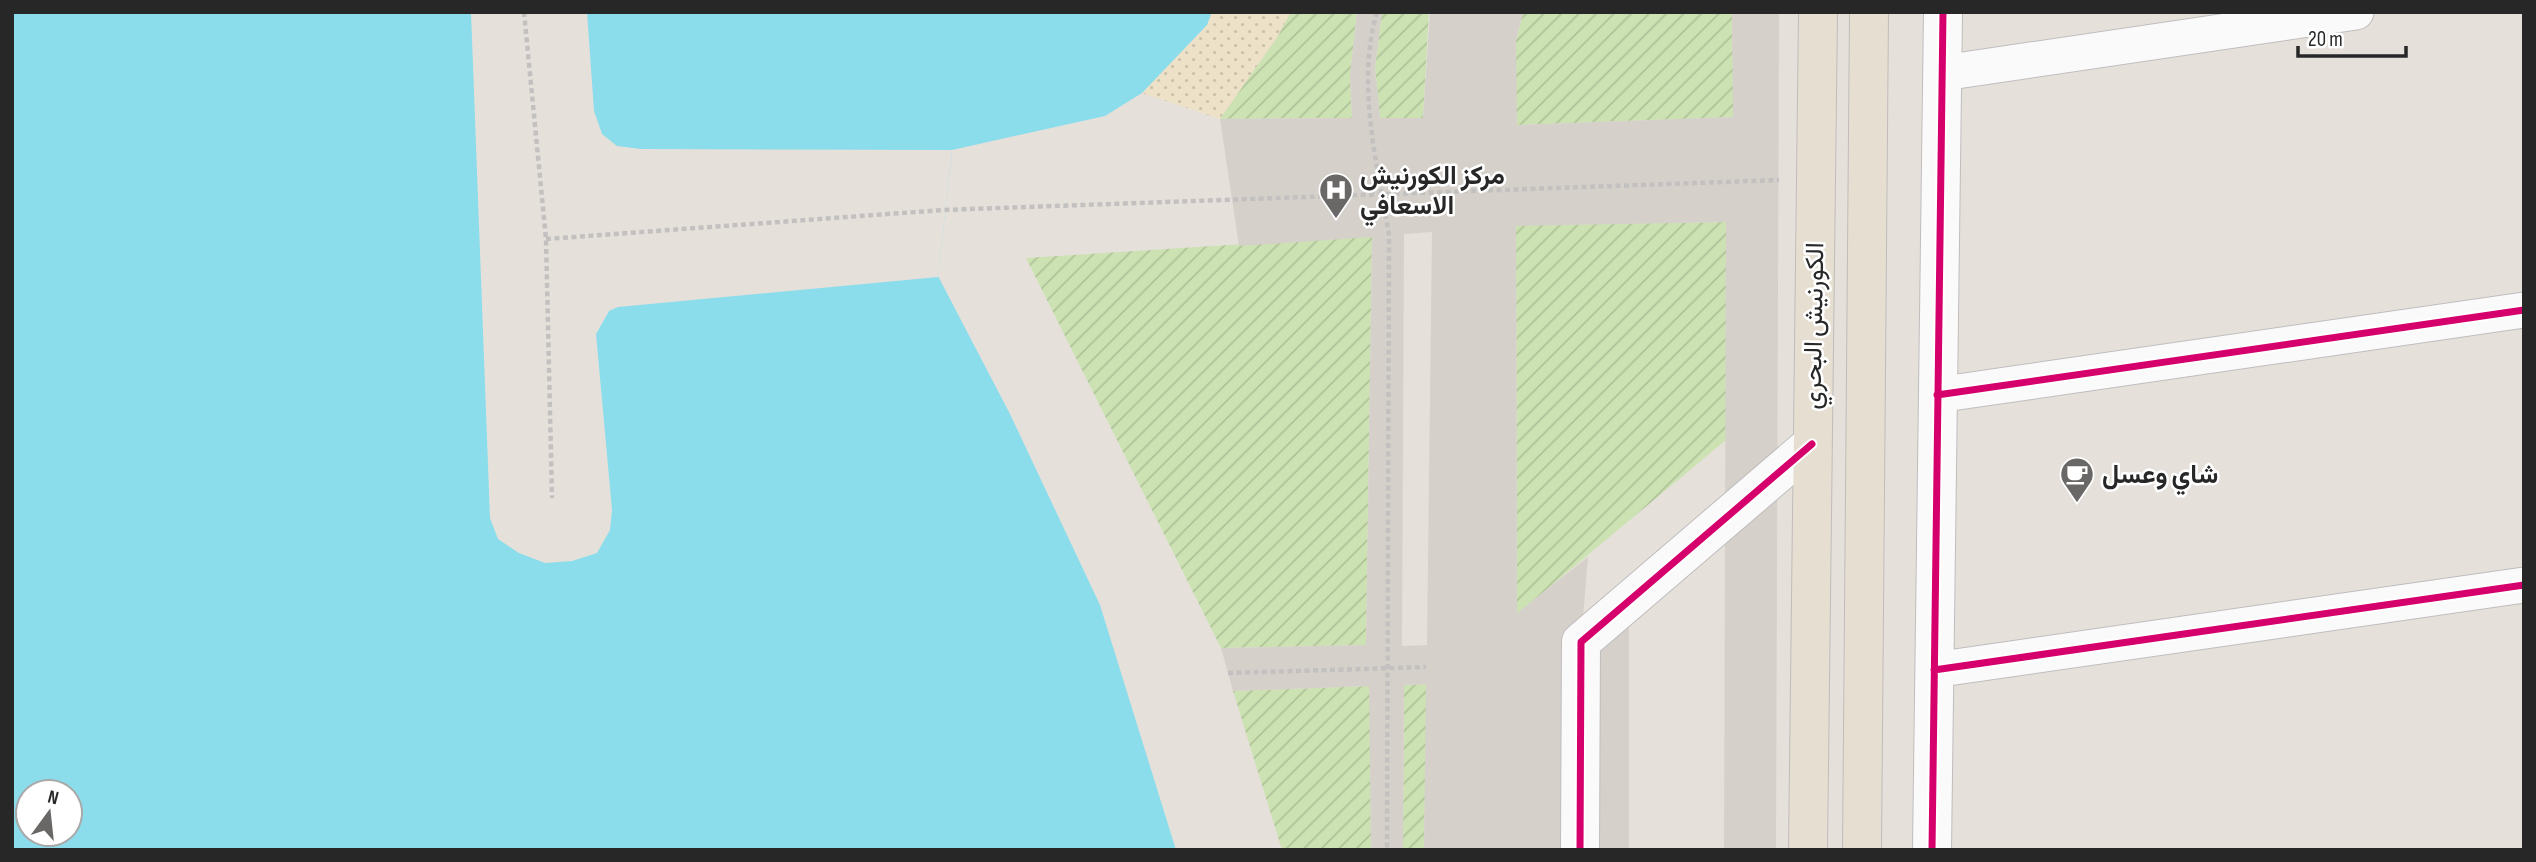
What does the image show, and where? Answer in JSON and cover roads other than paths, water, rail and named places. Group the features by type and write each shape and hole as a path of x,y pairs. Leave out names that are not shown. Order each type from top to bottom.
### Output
{"main road":[{"name":"الكورنيش البحري","path":"1808,850 1818,12"},
{"name":"الكورنيش البحري","path":"1862,850 1869,12"}],"street":[{"path":"1932,850 1943,12"},
{"path":"1943,73 2356,12"},
{"path":"1937,395 2524,310"},
{"path":"1580,850 1581,642 1812,444"},
{"path":"1934,670 2524,585"}],"water":[{"path":"12,12 1212,12 1207,25 1142,93 1105,116 952,150 938,276 1010,414 1100,605 1176,850 12,850"}],"place":[{"name":"مركز الكورنيش الاسعافي","path":"1336,220"},
{"name":"شاي وعسل","path":"2077,504"}]}
